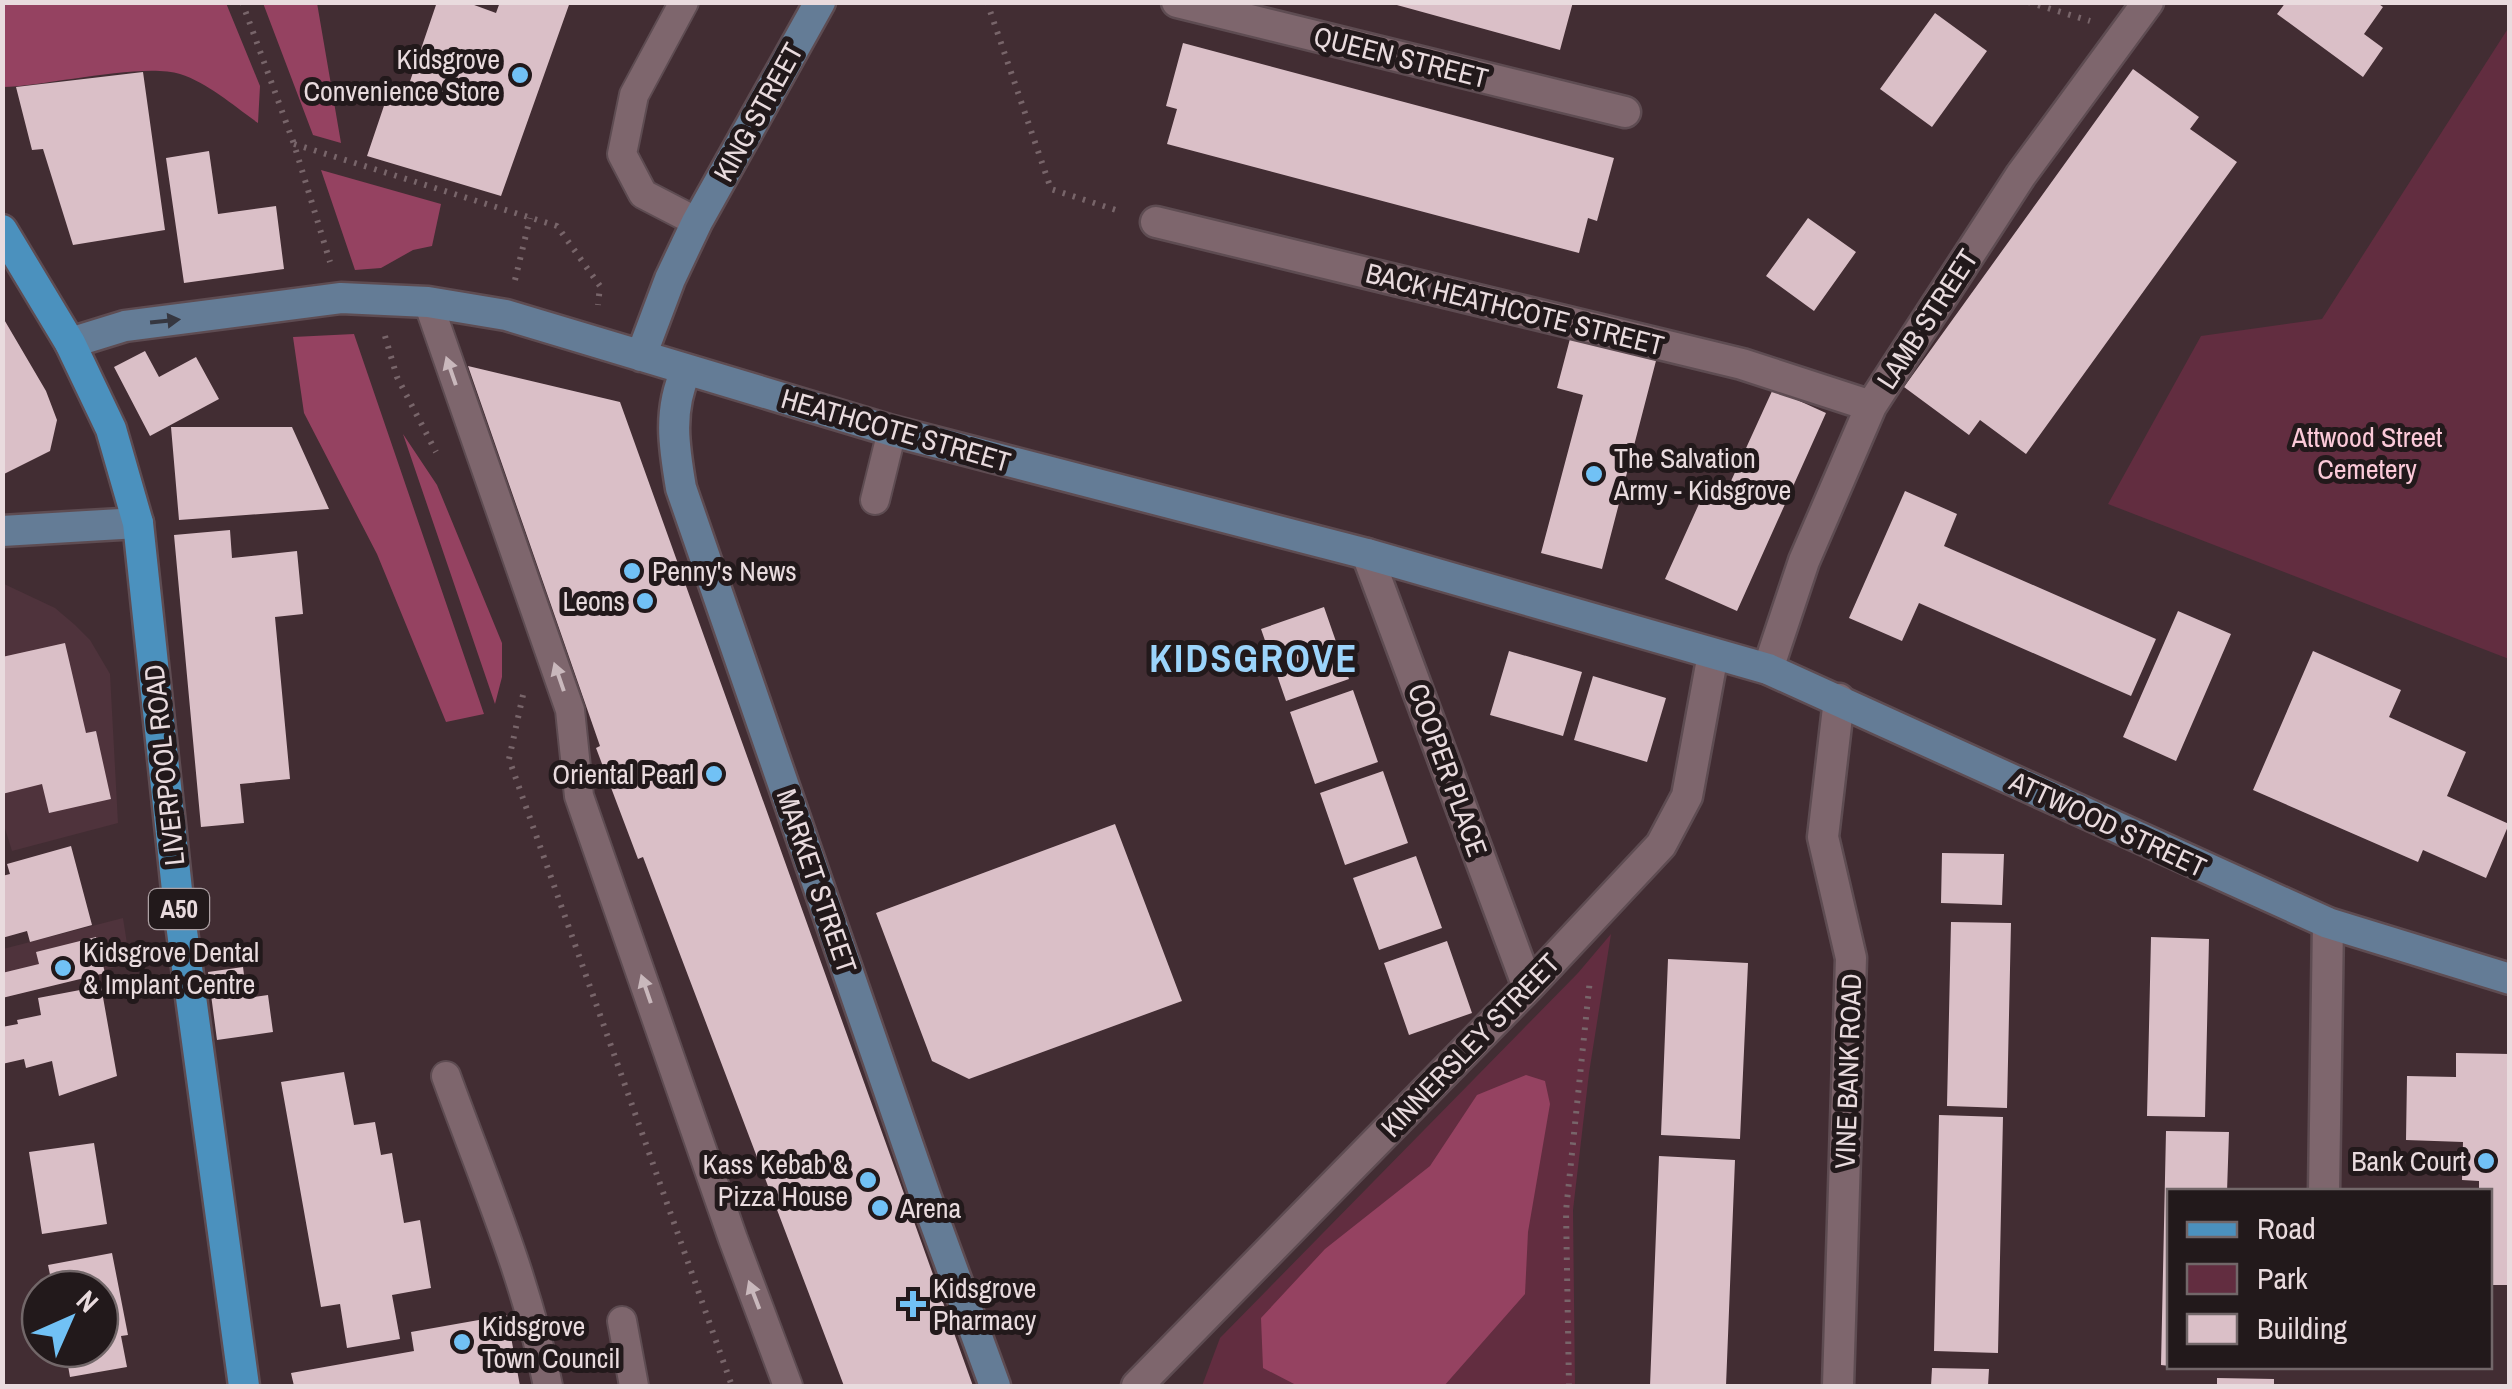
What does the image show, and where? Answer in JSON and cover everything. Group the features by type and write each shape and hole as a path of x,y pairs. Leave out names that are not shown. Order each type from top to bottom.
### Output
{"main road":[{"name":"LIVERPOOL ROAD","path":"2,230 70,343 111,429 138,523 179,909 244,1386"}],"street":[{"name":"KING STREET","path":"641,356 696,222 820,2"},
{"name":"QUEEN STREET","path":"1177,2 1625,112"},
{"name":"LAMB STREET","path":"1768,668 1804,561 1871,406 2021,174 2148,2"},
{"name":"BACK HEATHCOTE STREET","path":"1156,222 1742,364 1871,406"},
{"name":"HEATHCOTE STREET","path":"70,343 125,326 341,298 428,302 506,315 892,431 1367,554 1714,654"},
{"name":"MARKET STREET","path":"686,371 675,398 674,420 681,488 924,1196 996,1386"},
{"path":"2,532 138,523"},
{"name":"COOPER PLACE","path":"1367,554 1528,987"},
{"name":"ATTWOOD STREET","path":"1714,654 1768,668 1839,699 2328,923 2510,979"},
{"name":"KINNERSLEY STREET","path":"1137,1386 1528,987 1661,845 1687,796 1714,654"},
{"name":"VINE BANK ROAD","path":"1838,1386 1851,958 1823,836 1839,699"},
{"path":"2324,1189 2328,923"}],"lane":[{"path":"684,2 634,95 622,154 643,194 696,222"},
{"path":"428,302 570,710 579,796 732,1239 788,1386"},
{"path":"876,500 892,431"},
{"path":"446,1076 517,1270 548,1386"},
{"path":"622,1321 634,1386"}],"path":[{"path":"242,2 294,144 341,298"},
{"path":"987,2 1051,189 1156,222"},
{"path":"2028,2 2124,34"},
{"path":"294,144 557,226 600,286"},
{"path":"506,315 530,218"},
{"path":"1569,1386 1566,1211 1578,1071 1600,910"}],"shaded area":[{"path":"2,3 226,3 260,86 258,123 201,83 164,71 3,87"},
{"path":"263,3 317,3 341,143 313,135"},
{"path":"321,170 441,204 432,246 413,250 381,268 355,270"},
{"path":"354,334 484,714 446,722 377,554 304,413 293,337"},
{"path":"403,434 437,485 502,643 502,677 495,704"},
{"path":"2,583 55,608 90,640 110,674 118,823 12,851 2,819"},
{"path":"123,918 130,963 3,998 3,949"},
{"path":"1526,1075 1545,1081 1550,1104 1528,1232 1525,1294 1444,1386 1298,1386 1263,1368 1261,1318 1325,1249 1430,1166 1477,1095"}],"green space":[{"name":"Attwood Street Cemetery","path":"2509,27 2510,659 2108,504 2201,336 2322,319"},
{"path":"1611,934 1573,1210 1575,1386 1202,1386 1220,1338 1578,973"}],"building":[{"path":"437,2 466,2 496,13 500,2 570,2 501,196 367,156 390,88 406,93"},
{"path":"1386,2 1573,2 1560,50"},
{"path":"2286,2 2376,2 2383,7 2364,34 2383,48 2363,77 2277,14"},
{"path":"1935,13 1987,51 1932,127 1880,89"},
{"path":"1183,43 1614,158 1597,221 1588,218 1579,253 1167,144 1177,109 1166,106"},
{"path":"2133,69 2199,117 2190,129 2237,162 2026,454 1980,420 1969,435 1904,387"},
{"path":"143,72 165,230 73,245 43,149 32,150 16,87"},
{"path":"209,151 218,214 276,206 284,269 184,283 166,158"},
{"path":"1808,218 1856,252 1814,311 1766,276"},
{"path":"2,316 46,391 57,420 50,451 2,475"},
{"name":"The Salvation Army - Kidsgrove","path":"1571,335 1657,357 1602,569 1541,553 1583,395 1557,388"},
{"path":"145,351 159,377 196,357 219,399 150,436 114,367"},
{"path":"468,366 620,402 973,1386 844,1386 643,857 638,859 596,748 600,746"},
{"path":"1773,389 1826,413 1737,611 1665,579 1703,495 1721,503"},
{"path":"171,427 292,427 329,509 179,520"},
{"path":"1905,491 1957,514 1944,546 2156,639 2131,696 1919,603 1902,641 1849,618"},
{"path":"230,530 232,558 297,551 303,614 275,617 290,779 240,784 244,823 201,827 174,535"},
{"path":"1324,607 1349,679 1286,701 1261,629"},
{"path":"2178,611 2231,634 2176,761 2123,737"},
{"path":"65,643 86,733 96,731 111,799 49,813 42,784 2,794 2,657"},
{"path":"1509,651 1582,672 1563,736 1490,715"},
{"path":"2313,651 2401,690 2389,717 2466,752 2447,796 2509,824 2486,878 2423,850 2418,862 2253,790"},
{"path":"1593,676 1666,698 1647,762 1574,740"},
{"path":"1353,690 1378,762 1315,784 1290,712"},
{"path":"1383,771 1408,843 1345,865 1320,793"},
{"path":"1115,824 1182,1001 969,1079 932,1061 876,913"},
{"path":"71,846 92,925 30,942 27,931 2,938 2,876 10,874 7,864"},
{"path":"1942,853 2004,854 2002,905 1941,903"},
{"path":"1416,856 1442,928 1379,950 1353,878"},
{"path":"1951,922 2011,923 2007,1108 1947,1106"},
{"name":"Kidsgrove Dental & Implant Centre","path":"96,937 105,973 2,998 2,973 39,964 36,952"},
{"path":"2151,937 2209,939 2205,1117 2147,1116"},
{"path":"1447,941 1472,1013 1409,1035 1384,963"},
{"path":"1668,959 1748,963 1740,1139 1661,1135"},
{"path":"243,967 247,998 268,995 273,1032 217,1040 208,972"},
{"path":"101,986 117,1076 59,1096 52,1061 26,1068 24,1059 2,1064 2,1027 41,1015 38,998"},
{"name":"Bank Court","path":"2456,1053 2510,1054 2510,1285 2492,1285 2492,1189 2479,1189 2479,1181 2462,1180 2463,1142 2406,1140 2407,1076 2456,1077"},
{"path":"344,1072 354,1125 375,1122 381,1155 392,1153 404,1223 420,1220 431,1288 392,1295 400,1339 347,1348 340,1304 321,1307 281,1082"},
{"path":"1939,1115 2003,1117 1998,1353 1934,1351"},
{"path":"2166,1131 2229,1132 2227,1189 2167,1189 2167,1366 2161,1365"},
{"path":"94,1143 107,1224 42,1234 29,1152"},
{"path":"1659,1156 1735,1160 1726,1386 1650,1386"},
{"path":"112,1253 115,1269 49,1269 48,1265"},
{"path":"120,1294 128,1335 121,1336 127,1367 120,1368"},
{"name":"Kidsgrove Town Council","path":"507,1315 520,1386 294,1386 291,1373 414,1351 411,1332"},
{"path":"1932,1368 1989,1369 1988,1386 1931,1386"},
{"path":"69,1369 116,1369 70,1377"},
{"path":"2217,1378 2274,1379 2274,1386 2217,1386"}],"place":[{"name":"Kidsgrove Convenience Store","path":"520,75"},
{"name":"The Salvation Army - Kidsgrove","path":"1594,474"},
{"name":"Penny's News","path":"632,571"},
{"name":"Leons","path":"645,601"},
{"name":"Oriental Pearl","path":"714,774"},
{"name":"Kidsgrove Dental & Implant Centre","path":"63,968"},
{"name":"Bank Court","path":"2486,1161"},
{"name":"Kass Kebab & Pizza House","path":"868,1180"},
{"name":"Arena","path":"880,1208"},
{"name":"Kidsgrove Pharmacy","path":"913,1304"},
{"name":"Kidsgrove Town Council","path":"462,1342"}],"district":[{"name":"KIDSGROVE","path":"1254,659"}]}
